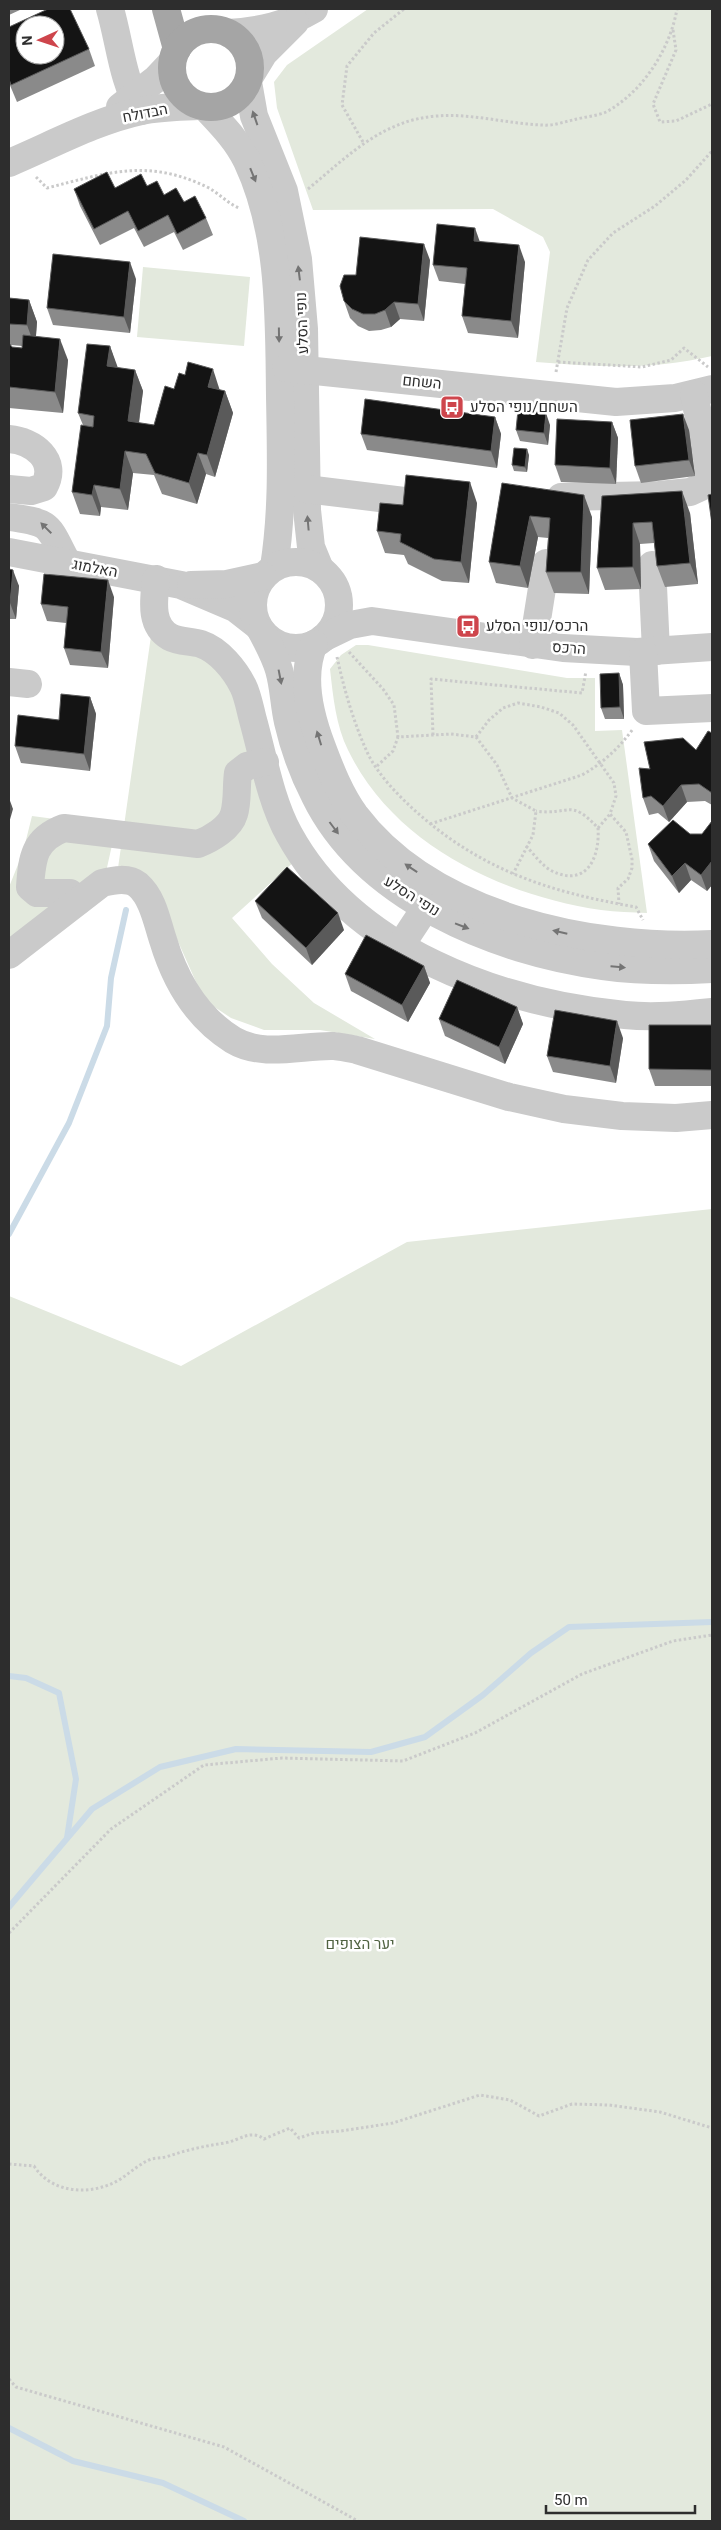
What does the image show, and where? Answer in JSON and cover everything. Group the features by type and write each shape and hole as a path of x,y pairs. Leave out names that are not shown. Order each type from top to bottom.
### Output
{"main road":[{"path":"166,9 175,55 172,73 178,88 189,100 202,106 219,107 231,102 241,94 249,79 250,66 244,46 219,24 196,32 185,39 175,55"}],"street":[{"path":"110,9 120,54 137,104"},
{"path":"219,24 255,31 306,14"},
{"path":"249,79 264,52 306,14"},
{"name":"הבדולח","path":"14,161 137,104 175,55"},
{"name":"נופי הסלע","path":"249,79 254,116 276,168 292,225 302,290 292,369 282,489 269,572"},
{"name":"הבדולח","path":"137,104 202,106"},
{"name":"נופי הסלע","path":"202,106 239,146 260,197 292,369 311,547 327,577"},
{"name":"השחם","path":"292,369 616,402 675,398 703,391"},
{"path":"561,498 659,496 690,492 703,486 708,476 703,391"},
{"path":"9,439 24,440 32,445 44,457 48,467 48,480 44,486 31,491 9,489"},
{"path":"306,489 404,501"},
{"path":"9,517 43,523 51,532 67,562"},
{"name":"האלמוג","path":"9,552 168,582 227,584 269,572"},
{"path":"298,561 327,577 338,601 337,619 323,639 297,648 280,646 260,629 253,613 253,600 256,587 269,572 286,562 298,561"},
{"path":"533,645 546,562"},
{"path":"652,565 650,652 646,712 712,708"},
{"name":"הרכס","path":"327,577 367,610 398,624"},
{"path":"168,582 153,608 157,624 170,637 202,644 217,653 230,667 243,686 265,762 289,834 312,868 332,892 364,920 401,945 488,986 576,1009 626,1015 664,1016 712,1012"},
{"name":"האלמוג","path":"168,582 235,608 260,629"},
{"name":"הרכס","path":"323,639 350,625 372,621 533,645 589,650 650,652 712,647"},
{"name":"נופי הסלע","path":"260,629 279,671 294,746 324,814 363,861 380,877 454,923 518,947 576,962 658,970 712,970"},
{"name":"נופי הסלע","path":"323,639 308,657 307,686 318,738 345,800 356,815 396,857 465,900 526,923 589,938 658,945 712,944"},
{"path":"78,901 70,893 37,893 30,887 31,869 38,845 46,838 64,828 198,844 209,840 220,832 234,814 238,773 247,766 265,762"},
{"path":"9,956 102,883 118,879 137,884 148,895 178,980 192,1004 212,1024 234,1041 260,1048 334,1046 356,1050 509,1097 564,1110 622,1116 676,1118 712,1115"},
{"path":"401,945 426,907"}],"path":[{"path":"363,142 342,105 347,66 374,33 404,9"},
{"path":"302,194 363,142 394,126 437,116 475,117 546,126 605,112 633,92 651,70 673,29 677,9"},
{"path":"673,29 676,50 653,104 660,122 676,121 712,104"},
{"path":"552,395 567,308 588,260 613,234 655,206 686,180 712,150"},
{"path":"14,161 47,188 103,174 144,169 182,176 209,188 230,204 247,212"},
{"path":"558,362 642,367 671,360 684,348 712,370"},
{"path":"323,639 384,689 394,705 398,737 393,751 377,766"},
{"path":"323,639 341,675 369,755 395,791 430,824 475,857 513,874 588,899 636,907 658,945"},
{"path":"433,735 431,679 582,692 589,650"},
{"path":"476,737 489,720 503,708 518,703 541,706 559,713 573,724 614,783 616,796 610,814 598,828"},
{"path":"430,824 582,775 601,764 618,748 646,712"},
{"path":"398,737 450,734 476,737 497,765 512,798 536,811 551,813 570,808 586,815 598,828 599,846 593,863 583,872 565,876 549,870 526,846"},
{"path":"513,874 526,846 533,836 536,811"},
{"path":"610,814 626,832 632,859 632,868 628,879 618,888 619,904"},
{"path":"9,1933 111,1829 204,1765 282,1758 403,1761 475,1733 582,1674 673,1641 712,1635"},
{"path":"9,2164 34,2166 42,2178 68,2189 82,2192 118,2180 152,2159 199,2146 226,2142 246,2135 258,2135 264,2139 290,2128 299,2138 314,2133 341,2132 393,2123 480,2095 510,2100 539,2116 572,2104 610,2105 660,2112 712,2128"},
{"path":"9,2379 16,2387 224,2447 358,2521"}],"green space":[{"path":"368,9 712,9 712,356 668,364 625,366 536,362 550,252 543,237 493,209 313,210 277,108 274,82 287,65"},
{"path":"143,267 250,277 244,346 137,337"},
{"path":"151,636 215,663 232,687 296,860 232,918 272,964 314,1003 375,1039 320,1030 264,1030 231,1018 204,1000 172,928 118,868"},
{"path":"356,645 368,645 567,678 595,678 595,731 622,730 647,913 601,910 563,903 489,878 454,860 422,838 393,813 368,784 348,750 338,721 330,669 341,655"},
{"path":"32,816 116,827 106,872 9,944 9,887 23,852"},
{"name":"יער הצופים","path":"712,1209 712,2521 9,2521 9,1296 181,1366 407,1242"}],"building":[{"path":"48,9 70,9 89,49 65,60 65,15 35,15"},
{"path":"15,24 15,65 54,65 11,85 9,79 9,27"},
{"path":"107,172 115,188 141,174 147,186 157,181 164,195 176,188 184,202 195,196 206,218 177,234 168,215 138,231 128,211 94,229 74,189"},
{"path":"437,224 475,228 474,241 519,245 511,321 462,316 467,268 433,265"},
{"path":"360,237 424,244 418,304 394,302 385,310 375,314 363,314 352,309 344,301 340,286 344,275 356,275"},
{"path":"53,254 130,262 124,317 47,308"},
{"path":"9,298 29,300 27,325 9,324"},
{"path":"23,335 60,339 55,392 9,387 9,343 12,347 22,348"},
{"path":"87,344 110,346 107,366 135,370 128,421 154,425 165,386 174,389 179,373 185,375 188,362 213,369 208,387 225,391 207,455 198,453 189,483 155,473 146,454 125,451 120,489 94,485 92,495 72,492 81,425 93,427 94,416 78,413"},
{"path":"365,399 495,417 491,451 361,434"},
{"path":"518,410 546,413 544,433 516,430"},
{"path":"683,414 689,460 635,466 630,420"},
{"path":"557,419 612,422 610,468 555,465"},
{"path":"514,448 527,449 525,467 512,465"},
{"path":"406,475 470,482 461,562 434,559 400,542 401,534 377,531 380,503 403,505"},
{"path":"502,483 584,495 581,572 546,572 550,518 530,516 520,566 489,562"},
{"path":"682,491 690,563 657,566 652,522 633,523 633,567 597,568 602,496"},
{"path":"712,494 712,524 708,495"},
{"path":"9,569 13,570 10,603 9,602"},
{"path":"44,574 108,580 101,652 64,648 68,607 41,604"},
{"path":"619,673 620,707 601,708 600,674"},
{"path":"61,694 90,697 84,754 15,746 18,715 59,720"},
{"path":"708,731 712,733 712,793 699,784 681,785 663,806 651,796 643,798 639,768 650,769 644,742 683,738 696,750"},
{"path":"673,820 690,834 702,834 712,821 712,861 701,875 685,863 672,876 648,844"},
{"path":"287,867 338,913 306,948 255,901"},
{"path":"366,935 424,966 402,1005 345,974"},
{"path":"457,980 517,1007 499,1047 439,1019"},
{"path":"555,1010 617,1021 610,1066 547,1056"},
{"path":"649,1025 712,1025 712,1070 649,1069"}],"waterway":[{"path":"9,1234 69,1123 107,1026 111,978 126,910"},
{"path":"9,1907 92,1809 160,1767 236,1749 371,1752 425,1737 483,1695 531,1653 569,1627 712,1622"},
{"path":"9,1676 26,1678 59,1693 76,1779 67,1838"},
{"path":"9,2428 73,2461 163,2483 244,2521"}],"place":[{"name":"השחם/נופי הסלע","path":"452,407"},
{"name":"הרכס/נופי הסלע","path":"468,626"}]}
